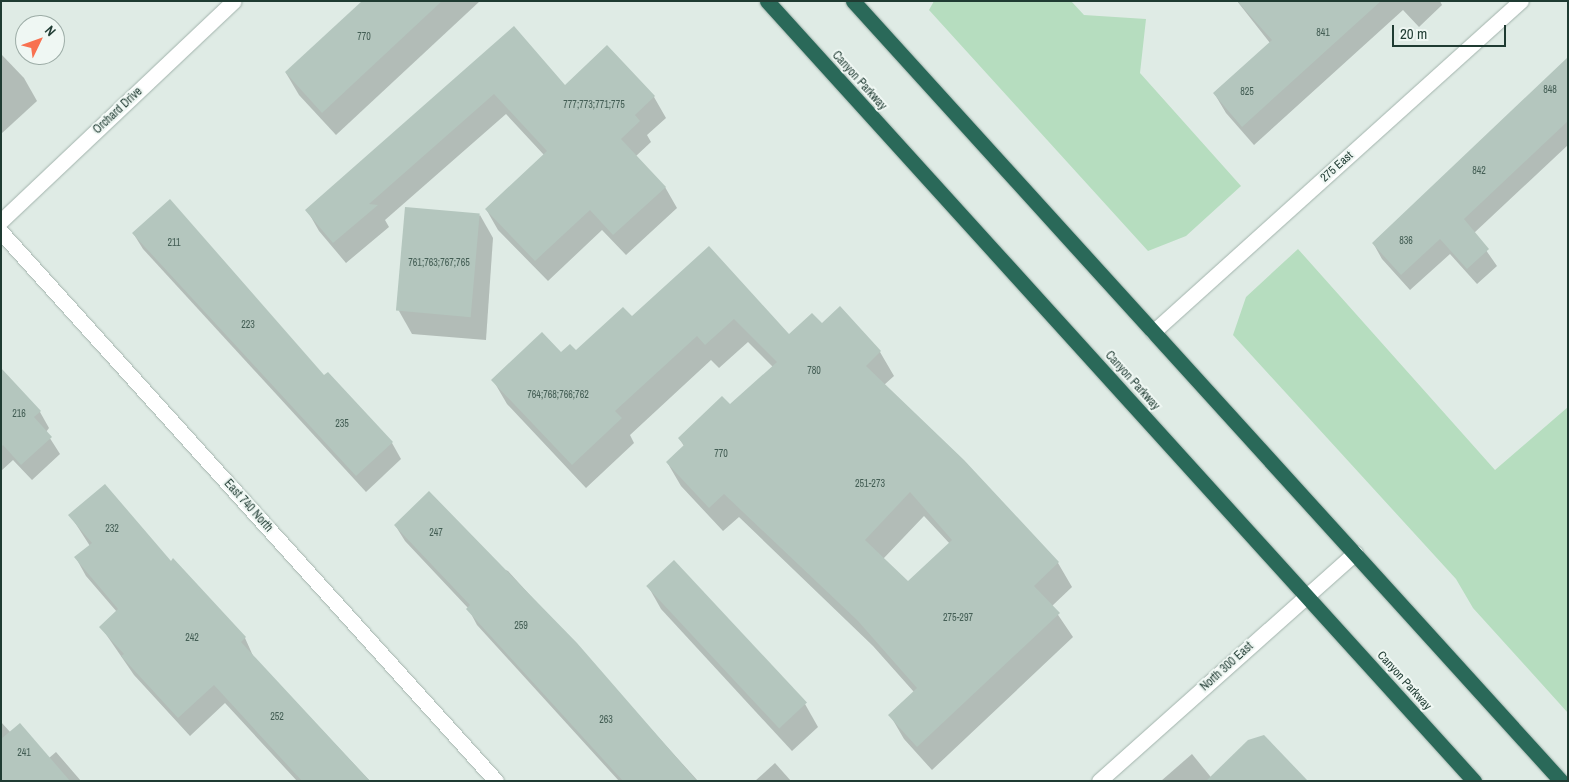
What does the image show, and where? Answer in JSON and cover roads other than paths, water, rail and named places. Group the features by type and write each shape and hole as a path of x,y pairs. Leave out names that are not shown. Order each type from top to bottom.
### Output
{"highway":[{"name":"Canyon Parkway","path":"767,1 1474,781"},
{"path":"856,2 1153,332 1356,553 1560,781"}],"street":[{"name":"Orchard Drive","path":"1,221 234,1"},
{"name":"275 East","path":"1153,332 1521,1"},
{"name":"East 740 North","path":"1,232 496,781"},
{"name":"North 300 East","path":"1099,781 1356,553"}]}
